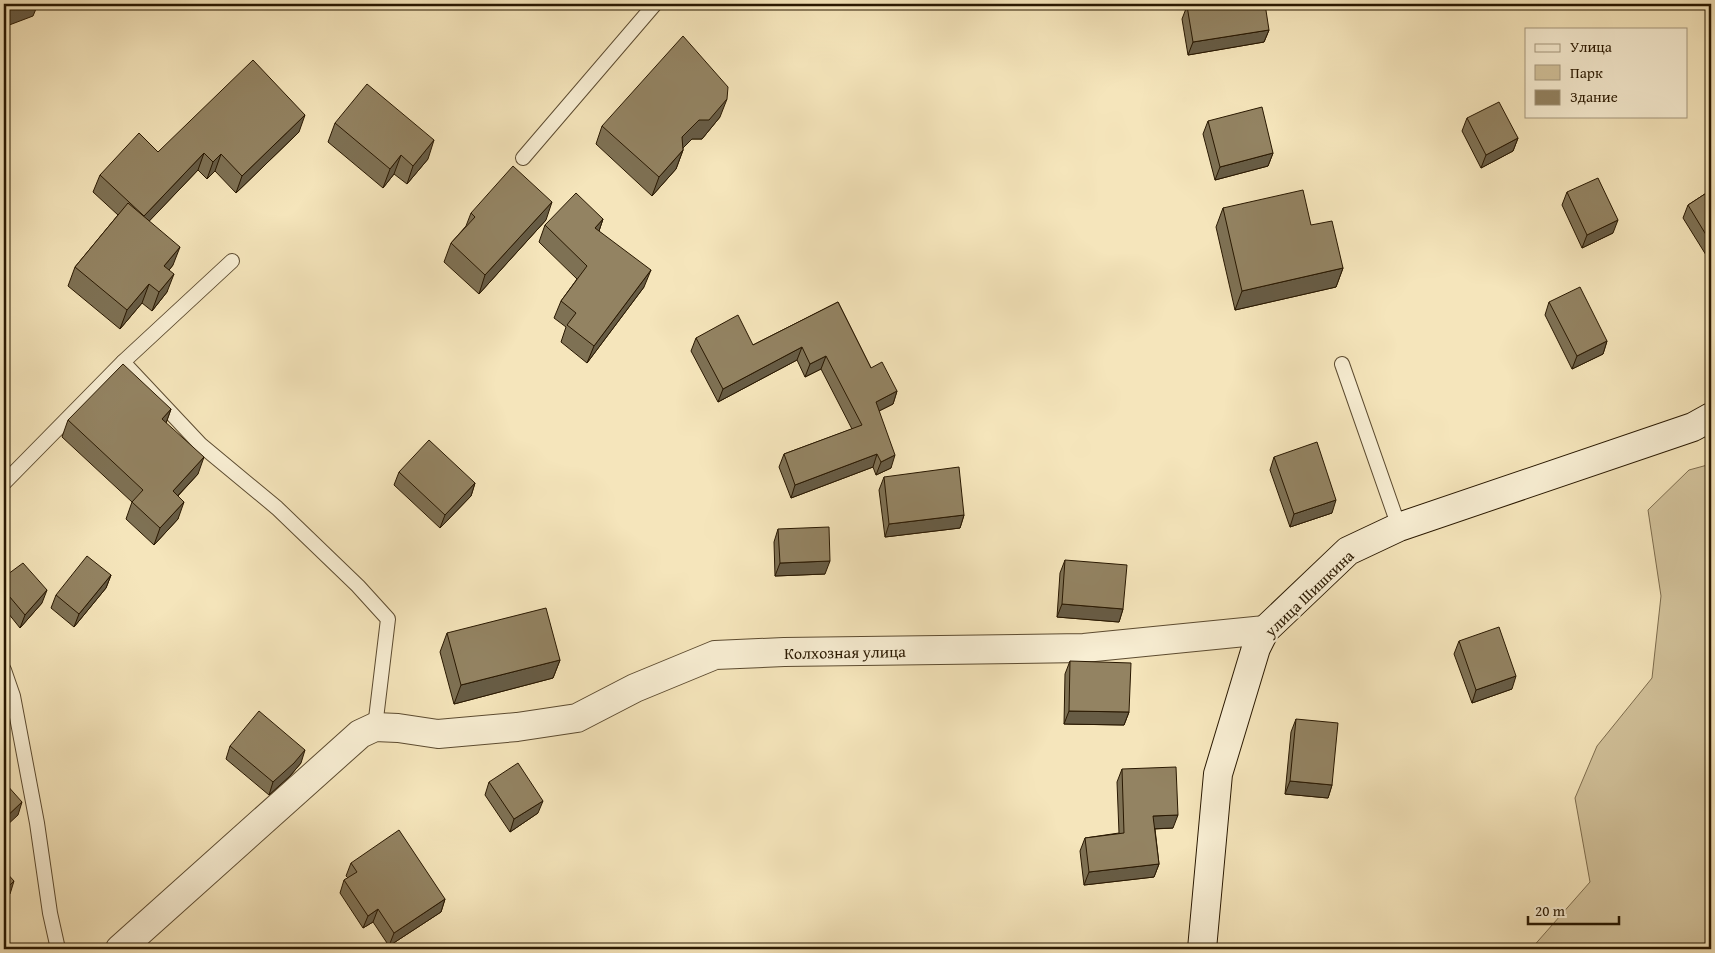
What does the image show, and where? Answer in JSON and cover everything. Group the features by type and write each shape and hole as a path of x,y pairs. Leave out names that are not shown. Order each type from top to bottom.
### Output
{"street":[{"name":"улица Шишкина","path":"1202,949 1218,774 1256,648 1265,630 1348,551 1400,527 1693,427 1711,417"},
{"name":"Колхозная улица","path":"375,727 398,728 438,734 517,727 577,718 635,688 715,655 784,652 1084,648 1265,630"},
{"path":"120,949 360,734 375,727"}],"lane":[{"path":"523,158 655,4"},
{"path":"4,483 123,362 232,261"},
{"path":"123,362 201,444 277,508 358,586 388,619 375,727"},
{"path":"1342,364 1400,527"},
{"path":"4,670 13,696 37,823 50,913 58,949"}],"green space":[{"path":"1711,464 1711,949 1531,949 1590,882 1575,798 1597,746 1652,678 1661,596 1648,510 1689,470"}],"building":[{"path":"4,4 22,4 4,10"},
{"path":"1199,4 1265,4 1269,30 1193,42 1187,6"},
{"path":"683,36 728,87 727,99 709,120 699,120 682,137 683,150 659,177 602,126"},
{"path":"253,60 305,115 242,176 221,154 213,162 204,153 144,216 100,175 139,133 158,152"},
{"path":"367,84 434,140 413,166 401,155 390,169 335,123"},
{"path":"1499,102 1518,138 1486,155 1467,118"},
{"path":"1262,107 1273,153 1220,167 1208,121"},
{"path":"513,166 552,202 485,275 451,243 475,217 471,213"},
{"path":"1598,178 1618,220 1587,235 1567,192"},
{"path":"1303,190 1311,225 1332,221 1343,268 1242,291 1223,208"},
{"path":"1711,190 1711,243 1688,205"},
{"path":"576,193 603,219 595,228 651,270 594,346 567,325 576,313 561,301 587,266 545,225"},
{"path":"128,203 180,247 164,266 174,274 159,292 149,284 127,310 75,267"},
{"path":"1580,287 1607,341 1577,356 1549,302"},
{"path":"838,302 871,368 882,362 897,391 876,402 895,455 881,462 877,454 795,485 784,454 862,425 826,356 810,364 802,347 723,389 696,338 738,315 753,345"},
{"path":"123,364 171,409 162,419 204,457 173,491 184,502 160,528 132,502 143,490 68,420"},
{"path":"429,440 475,483 445,515 399,472"},
{"path":"1317,442 1336,500 1294,514 1274,457"},
{"path":"959,467 964,515 889,524 884,477"},
{"path":"829,527 830,561 780,563 778,529"},
{"path":"87,556 111,575 79,614 56,595"},
{"path":"1065,560 1127,565 1123,609 1062,604"},
{"path":"23,563 47,590 25,615 4,590 4,577"},
{"path":"546,608 560,660 461,685 447,633"},
{"path":"1499,627 1516,676 1476,690 1459,641"},
{"path":"1070,661 1131,663 1129,712 1069,711"},
{"path":"259,711 305,750 273,782 230,746"},
{"path":"1296,719 1338,723 1332,785 1290,781"},
{"path":"518,763 543,801 514,819 489,782"},
{"path":"1176,767 1178,815 1153,816 1159,864 1089,872 1085,838 1124,833 1122,769"},
{"path":"6,784 22,802 4,819 4,786"},
{"path":"399,830 445,899 394,933 378,909 368,916 344,880 357,872 351,863"},
{"path":"4,870 14,881 4,891"}]}
